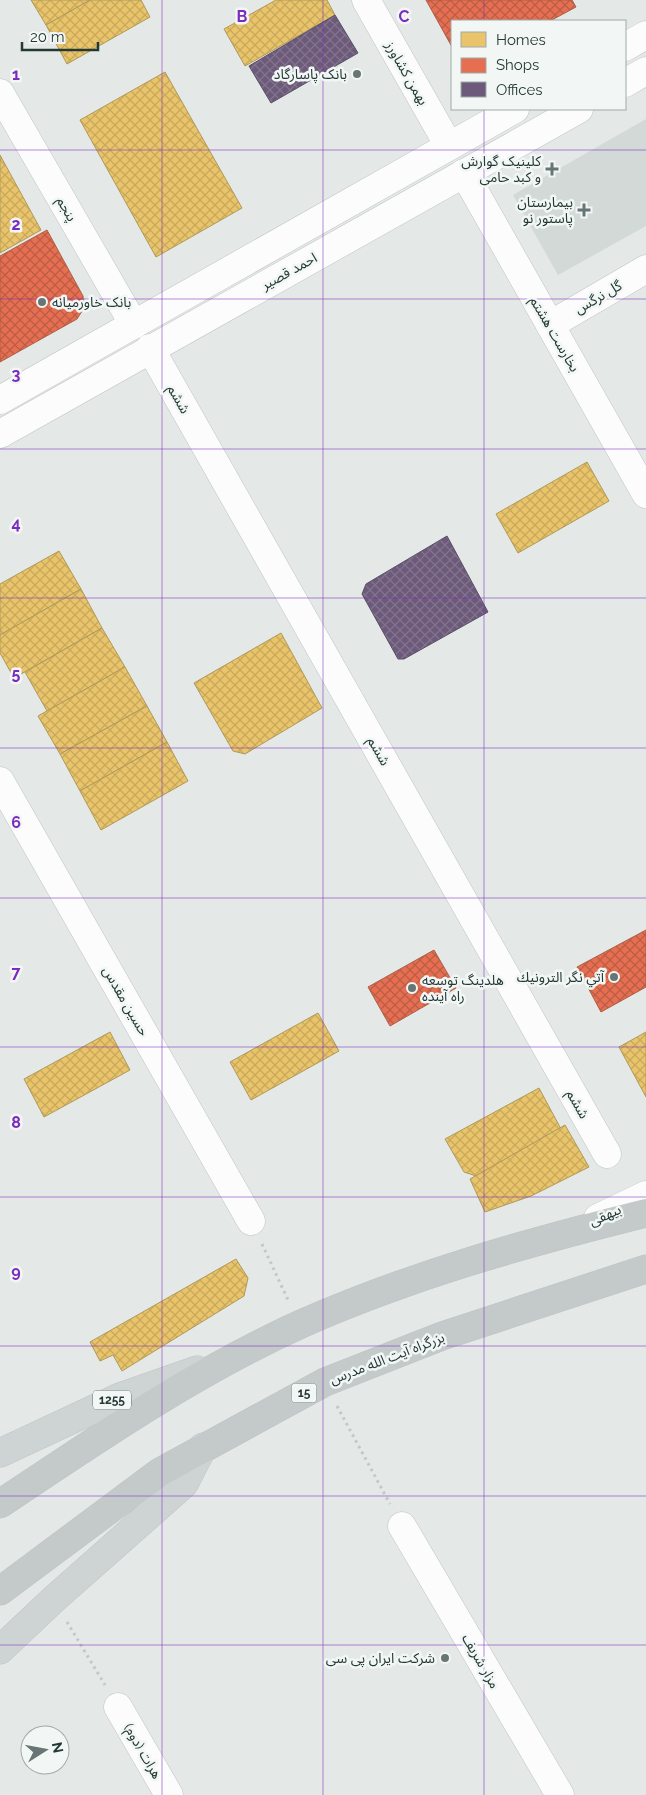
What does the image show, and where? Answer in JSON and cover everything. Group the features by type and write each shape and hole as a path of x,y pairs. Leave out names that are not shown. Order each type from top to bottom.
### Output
{"highway":[{"path":"0,1504 88,1445 230,1360 300,1325 438,1272 563,1234 646,1213"},
{"name":"بزرگراه آیت الله مدرس","path":"0,1591 160,1472 325,1382 442,1336 646,1269"}],"main road":[{"name":"1255","path":"0,1454 120,1396 230,1360"},
{"path":"0,1650 54,1598 184,1484 203,1447"}],"street":[{"name":"بهمن کشاورز","path":"366,0 464,173"},
{"path":"626,46 646,35"},
{"path":"626,82 646,71"},
{"name":"پنجم","path":"0,93 134,325"},
{"path":"0,400 513,110"},
{"name":"احمد قصیر","path":"0,434 150,348 577,110"},
{"name":"بخارست هشتم","path":"464,173 646,494"},
{"name":"گل نرگس","path":"550,325 646,269"},
{"name":"ششم","path":"150,348 607,1154"},
{"name":"حسین مقدس","path":"0,781 251,1221"},
{"name":"بیهقی","path":"563,1234 646,1195"},
{"name":"مزار شریف","path":"402,1526 560,1795"},
{"name":"هرات (دوم)","path":"118,1707 168,1795"}],"path":[{"path":"251,1221 300,1325"},
{"path":"325,1382 402,1526"},
{"path":"54,1598 118,1707"}],"shaded area":[{"name":"بیمارستان پاستور نو","path":"646,119 646,226 558,275 513,195"}],"building: Homes":[{"path":"31,0 90,0 46,25"},
{"path":"90,0 141,0 150,17 67,64 46,25"},
{"path":"276,0 327,0 335,15 245,66 224,29"},
{"path":"165,72 242,208 156,257 80,120"},
{"path":"0,155 41,230 0,253"},
{"path":"587,462 609,501 518,553 496,514"},
{"path":"59,551 81,589 0,635 0,584"},
{"path":"81,589 102,628 14,678 0,653 0,635"},
{"path":"102,628 125,667 47,711 25,672"},
{"path":"281,633 322,708 245,754 233,751 194,683"},
{"path":"125,667 147,706 60,754 38,716"},
{"path":"147,706 167,742 80,791 60,754"},
{"path":"167,742 188,781 101,830 80,791"},
{"path":"318,1013 339,1051 251,1100 230,1062"},
{"path":"110,1032 130,1070 44,1117 24,1079"},
{"path":"646,1032 646,1097 619,1047"},
{"path":"539,1088 561,1129 476,1176 464,1172 445,1139"},
{"path":"565,1125 589,1167 531,1196 485,1212 470,1179"},
{"path":"236,1259 248,1278 244,1296 122,1371 113,1355 100,1361 90,1342"}],"building: Shops":[{"path":"426,0 572,0 576,7 552,20 451,20 451,45"},
{"name":"بانک خاورمیانه","path":"47,230 83,296 84,308 77,319 0,362 0,256"},
{"name":"آتي نگر الترونيك","path":"646,930 646,987 601,1012 577,967"},
{"name":"هلدینگ توسعه راه آینده","path":"434,950 456,988 390,1026 368,987"}],"building: Offices":[{"path":"335,15 358,53 271,103 249,66"},
{"path":"447,536 488,612 404,659 398,659 362,594 366,584"}],"place":[{"name":"بانک پاسارگاد","path":"357,74"},
{"name":"کلینیک گوارش و کبد حامی","path":"552,169"},
{"name":"بیمارستان پاستور نو","path":"584,210"},
{"name":"بانک خاورمیانه","path":"42,302"},
{"name":"آتي نگر الترونيك","path":"614,977"},
{"name":"هلدینگ توسعه راه آینده","path":"412,988"},
{"name":"شرکت ایران پی سی","path":"445,1658"}]}
